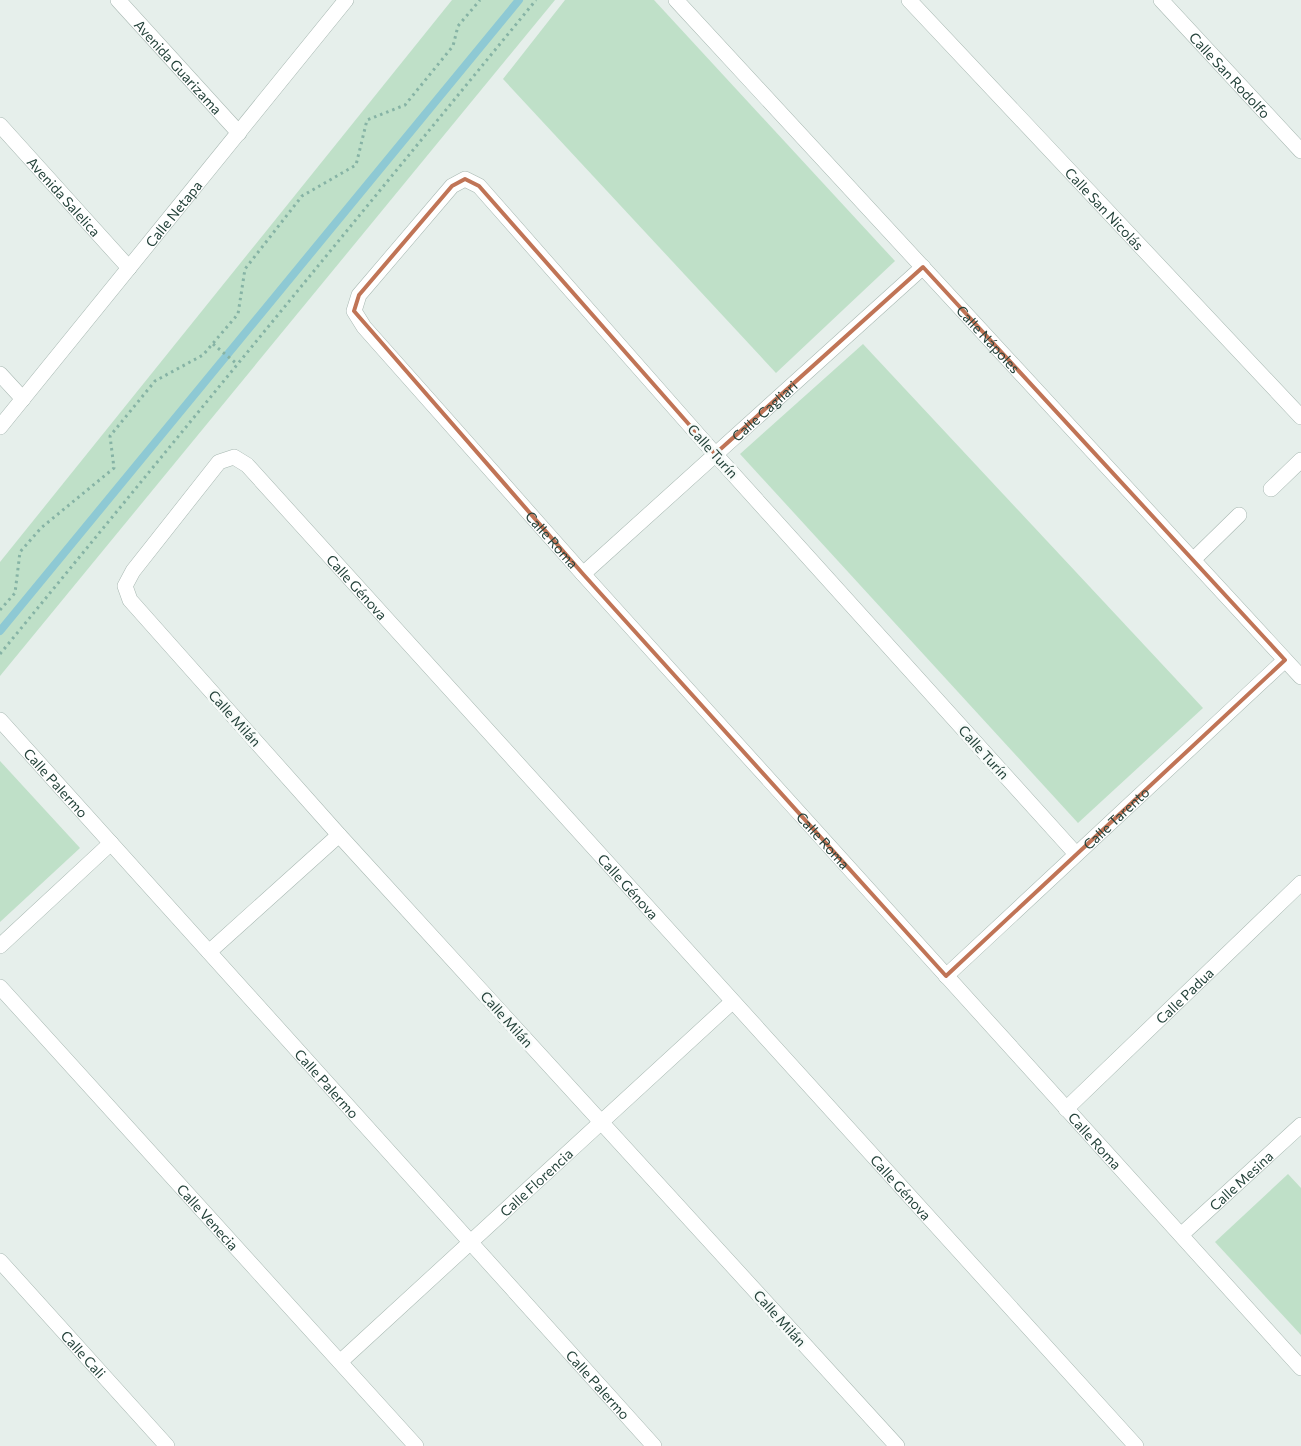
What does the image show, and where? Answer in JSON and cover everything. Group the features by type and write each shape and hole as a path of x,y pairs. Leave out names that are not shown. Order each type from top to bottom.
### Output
{"street":[{"name":"Calle Netapa","path":"0,428 346,0"},
{"name":"Calle Nápoles","path":"676,0 1301,676"},
{"name":"Calle San Nicolás","path":"909,0 1301,417"},
{"name":"Calle San Rodolfo","path":"1161,0 1301,151"},
{"name":"Avenida Guarizama","path":"122,2 238,133"},
{"name":"Avenida Salelica","path":"0,125 129,268"},
{"name":"Calle Turín","path":"354,311 359,295 452,186 466,179 479,186 716,454 1076,854"},
{"name":"Calle Cagliari","path":"583,574 923,267"},
{"name":"Calle Roma","path":"354,311 364,327 583,574 1300,1365"},
{"path":"0,374 23,399"},
{"name":"Calle Génova","path":"125,586 133,571 219,462 234,457 247,465 1136,1446"},
{"path":"1271,489 1301,460"},
{"path":"1193,560 1239,515"},
{"name":"Calle Milán","path":"125,586 130,600 339,835 896,1446"},
{"name":"Calle Tarento","path":"946,976 1285,660"},
{"name":"Calle Palermo","path":"0,720 654,1446"},
{"path":"208,952 339,835"},
{"path":"0,946 111,844"},
{"name":"Calle Padua","path":"1066,1108 1301,883"},
{"name":"Calle Venecia","path":"0,987 416,1446"},
{"name":"Calle Florencia","path":"340,1362 732,1002"},
{"name":"Calle Mesina","path":"1181,1235 1301,1125"},
{"name":"Calle Cali","path":"0,1261 167,1446"}],"path":[{"path":"0,610 15,594 20,552 41,528 114,468 110,436 155,381 203,355 214,344 238,314 244,269 302,196 356,165 367,120 405,105 452,46 458,26 480,0"},
{"path":"0,654 536,0"},
{"path":"214,344 237,364"}],"highlighted area":[{"path":"465,179 479,186 715,454 923,267 1285,660 946,976 583,574 354,311 359,295 452,186"}],"green space":[{"path":"452,0 555,0 0,676 0,562"},
{"path":"565,0 654,0 895,261 776,373 503,79"},
{"path":"863,344 1203,708 1078,823 740,454"},
{"path":"0,761 80,848 0,922"},
{"path":"1288,1174 1301,1188 1301,1335 1215,1242"}],"waterway":[{"path":"0,631 519,0"}]}
